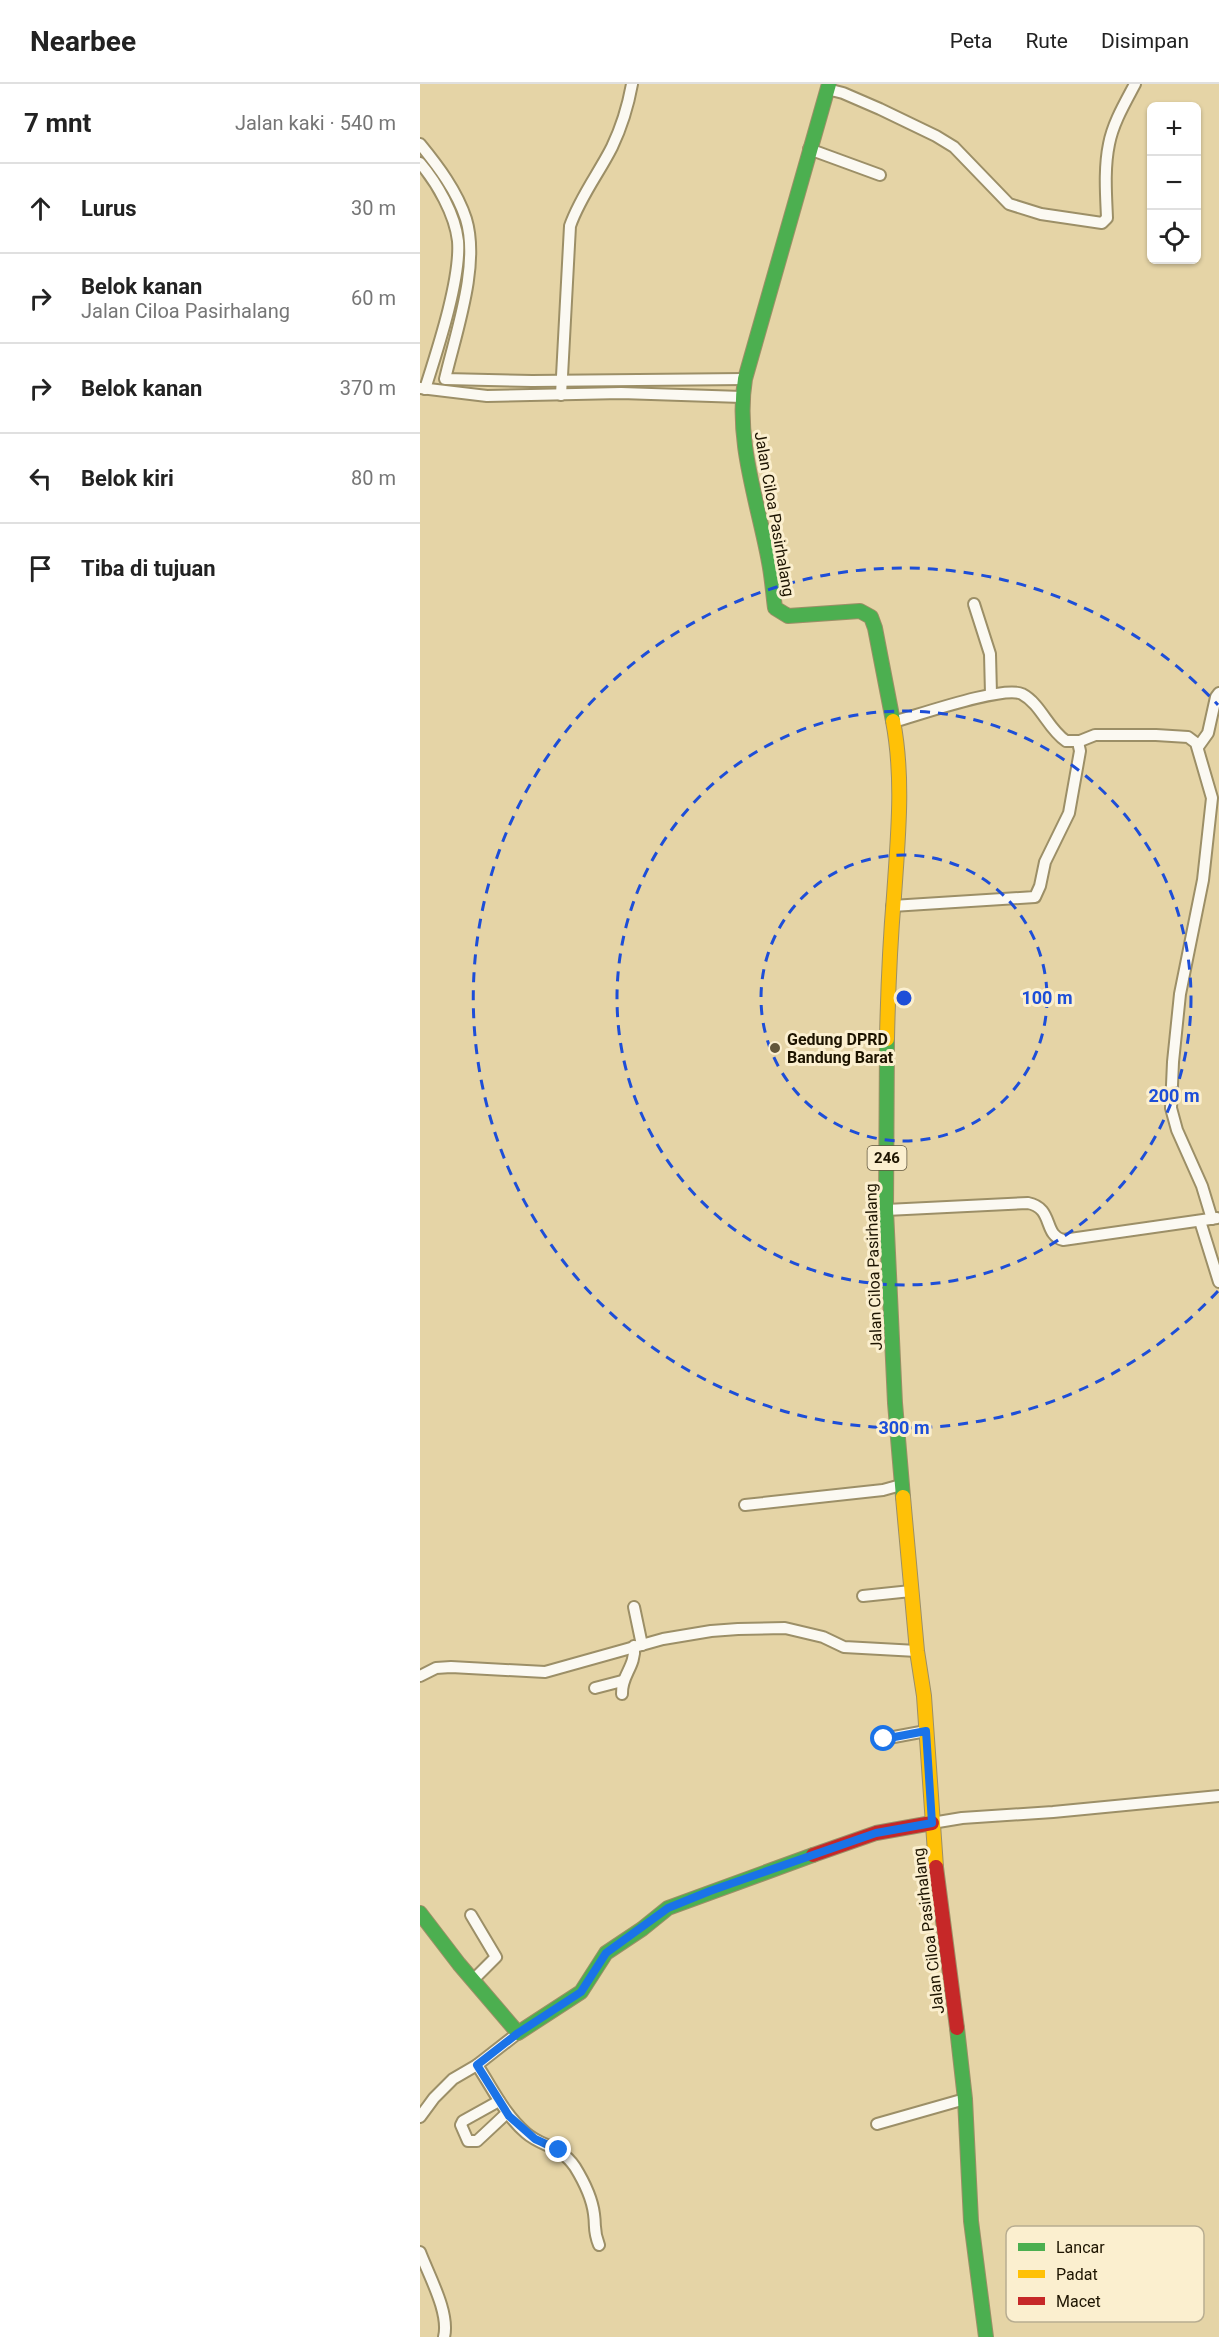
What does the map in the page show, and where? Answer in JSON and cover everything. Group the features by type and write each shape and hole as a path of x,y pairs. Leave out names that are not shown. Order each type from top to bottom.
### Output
{"main road":[{"name":"Jalan Ciloa Pasirhalang","path":"828,86 745,379 742,397 748,472 769,562 775,608 788,616 860,611 871,617 899,753 898,837 888,976 886,1210 901,1485 917,1651 924,1696 936,1864 965,2099 971,2221 986,2337"},
{"path":"420,1913 518,2033 581,1992 606,1953 668,1908 876,1833 932,1823"}],"street":[{"path":"561,395 570,226 575,211 620,128 628,108 632,84"},
{"path":"828,86 945,141 954,147 1009,204 1041,214 1102,223 1107,218 1105,199 1109,143 1118,117 1135,84"},
{"path":"420,144 437,164 460,205 466,220 470,244 468,281 444,384"},
{"path":"809,149 880,175"},
{"path":"420,163 448,207 458,241 450,297 423,388 444,384 562,380 745,379"},
{"path":"425,376 487,396 621,393 742,397"},
{"path":"974,604 990,654 991,694"},
{"path":"886,1210 1028,1203 1037,1205 1047,1217 1052,1233 1056,1238 1063,1240 1215,1219 1177,1130 1171,1108 1180,994 1203,880 1215,793 1198,747 1188,737 1156,735 1095,735 1078,741 1063,740 1032,702 1021,694 1011,691 991,694 893,722"},
{"path":"1198,747 1208,732 1216,697 1219,693"},
{"path":"892,906 1035,897 1045,862 1068,813 1080,751 1078,741"},
{"path":"1200,1221 1219,1282"},
{"path":"745,1505 883,1490 901,1485"},
{"path":"863,1596 912,1591"},
{"path":"622,1694 622,1681 633,1664 638,1646 634,1607"},
{"path":"420,1676 436,1668 545,1672 566,1668 638,1646 711,1630 784,1628 823,1637 844,1647 917,1651"},
{"path":"595,1688 622,1681"},
{"path":"884,1739 926,1731"},
{"path":"932,1823 962,1818 1219,1797"},
{"path":"471,1915 496,1957 473,1980"},
{"path":"420,2117 434,2098 453,2079 477,2065 518,2033"},
{"path":"477,2065 507,2113 525,2132 559,2150 573,2165 592,2205 595,2216 594,2232 599,2246"},
{"path":"877,2124 965,2099"},
{"path":"499,2101 463,2121 461,2125 468,2141 477,2141 507,2113"},
{"path":"420,2252 443,2313 446,2327 444,2337"}],"traffic: fast":[{"path":"829,84 745,379 743,402 745,448 770,568 775,608 788,616 860,611 871,617 893,721"},
{"path":"887,1039 886,1210 895,1403 903,1497"},
{"path":"420,1913 459,1964 518,2033 581,1992 606,1953 668,1908 813,1855"},
{"path":"957,2028 965,2099 971,2221 986,2337"}],"traffic: slow":[{"path":"887,1039 899,808 898,764 893,721"},
{"path":"903,1497 917,1651 924,1696 936,1867"}],"traffic: jam":[{"path":"813,1855 876,1833 932,1823"},
{"path":"936,1867 957,2028"}],"place":[{"name":"Gedung DPRD Bandung Barat","path":"775,1048"}],"route":[{"path":"559,2150 535,2139 509,2116 477,2065 518,2033 581,1992 606,1953 668,1908 876,1833 932,1823 926,1731 884,1739"}]}
